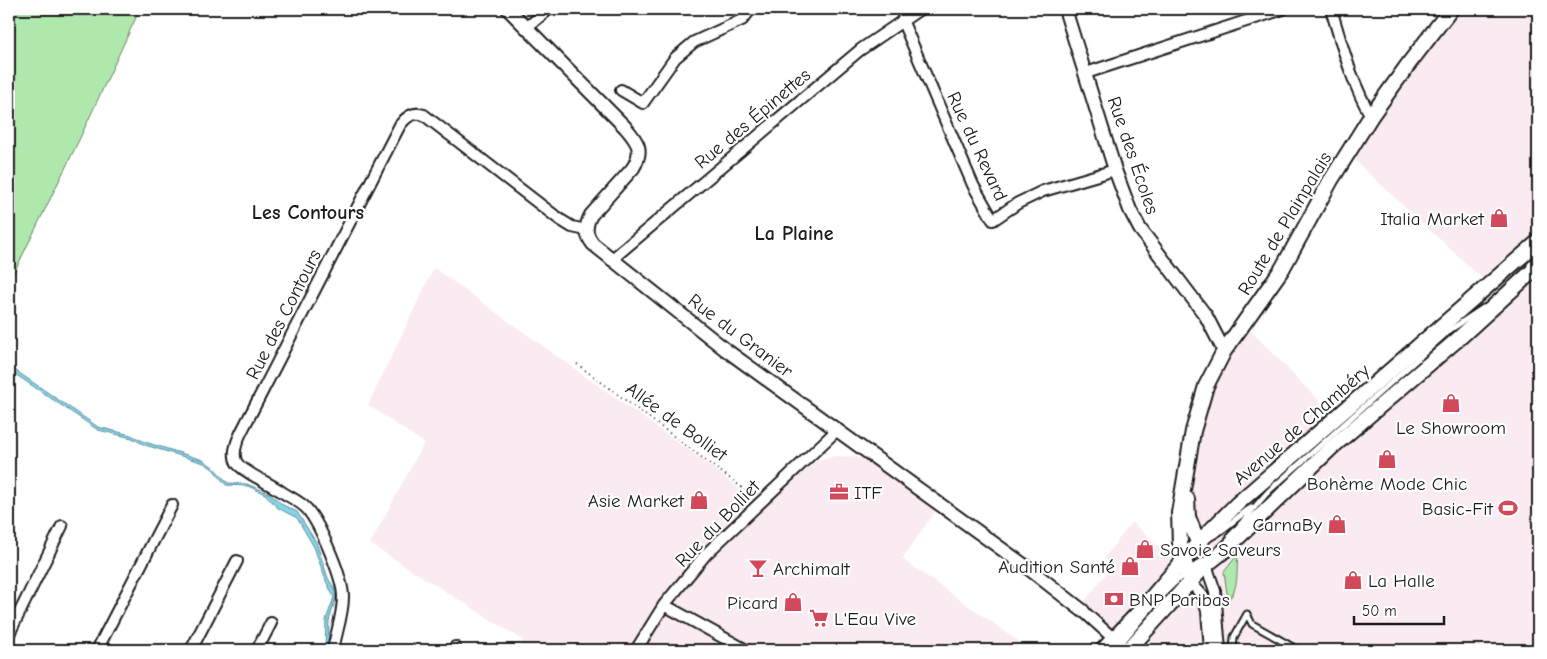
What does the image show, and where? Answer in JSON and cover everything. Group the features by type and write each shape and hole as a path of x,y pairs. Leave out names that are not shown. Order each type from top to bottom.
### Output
{"main road":[{"name":"Route de Plainpalais","path":"1187,571 1180,544 1179,513 1193,431 1206,386 1224,351 1282,269 1331,180 1372,116 1410,62 1451,9"},
{"name":"Avenue de Chambéry","path":"1128,650 1187,571 1199,542 1238,504 1538,242"},
{"name":"Avenue de Chambéry","path":"1109,647 1187,571 1225,550 1331,448 1454,342 1538,266"},
{"name":"Route de Plainpalais","path":"1185,473 1188,518 1199,542 1205,562"}],"street":[{"path":"508,9 625,127 638,145 638,160 591,215 586,230"},
{"path":"526,28 549,9"},
{"path":"621,90 643,104 676,58 694,42 742,20 751,9"},
{"name":"Rue des Épinettes","path":"611,260 860,50 920,9"},
{"name":"Rue des Écoles","path":"1065,9 1115,170 1130,210 1140,229 1206,316 1224,351"},
{"path":"1086,72 1283,9"},
{"path":"1331,9 1345,55 1372,116"},
{"name":"Rue du Revard","path":"902,20 973,185 993,220 1018,203 1043,190 1115,170"},
{"name":"Rue des Contours","path":"334,650 343,597 338,571 324,539 307,509 243,468 236,462 235,454 237,443 246,423 400,125 410,115 424,115 559,219 572,227 586,230"},
{"name":"Rue du Granier","path":"586,230 590,240 611,260 726,350 1028,568 1083,611 1109,647"},
{"name":"Rue du Bolliet","path":"636,650 664,606 706,554 836,431"},
{"path":"97,650 172,505"},
{"path":"9,634 62,526"},
{"path":"191,650 236,561"},
{"path":"1205,562 1215,591 1220,650"},
{"path":"1187,571 1202,595 1207,611 1210,650"},
{"path":"664,606 746,650"},
{"path":"258,650 271,624"}],"lane":[{"path":"1199,542 1218,534 1237,517 1253,507 1446,333 1484,308 1538,256"},
{"path":"1205,562 1242,524 1253,507"},
{"path":"1233,650 1234,637 1248,614 1252,624 1298,650"}],"path":[{"name":"Allée de Bolliet","path":"577,364 726,474 760,502"}],"shaded area":[{"path":"1452,9 1538,9 1538,650 1092,650 1111,631 1081,606 1113,565 1104,558 1132,522 1168,555 1175,499 1213,383 1248,328 1333,415 1485,281 1350,156"},
{"path":"434,268 708,464 749,497 792,480 817,461 835,456 857,457 879,466 937,509 902,559 1031,650 519,650 523,640 370,544 424,443 368,405"}],"green space":[{"path":"9,9 140,9 9,283"},
{"path":"1238,554 1236,584 1228,600 1224,572"}],"water":[{"path":"9,366 98,427 131,435 145,442 203,460 213,467 228,483 247,484 269,493 283,505 297,512 316,542 328,578 334,588 336,597 329,621 328,650 325,650 326,620 334,597 314,547 297,518 278,508 265,494 248,486 226,485 213,469 204,463 145,445 132,438 98,430 9,370"}],"place":[{"name":"Italia Market","path":"1499,218"},
{"name":"Le Showroom","path":"1451,403"},
{"name":"Bohème Mode Chic","path":"1387,459"},
{"name":"ITF","path":"839,492"},
{"name":"Asie Market","path":"699,500"},
{"name":"Basic-Fit","path":"1508,508"},
{"name":"CarnaBy","path":"1337,524"},
{"name":"Savoie Saveurs","path":"1145,549"},
{"name":"Audition Santé","path":"1130,566"},
{"name":"Archimalt","path":"758,568"},
{"name":"La Halle","path":"1353,580"},
{"name":"BNP Paribas","path":"1114,599"},
{"name":"Picard","path":"793,602"},
{"name":"L'Eau Vive","path":"819,618"}],"district":[{"name":"Les Contours","path":"308,212"},
{"name":"La Plaine","path":"794,233"}]}
